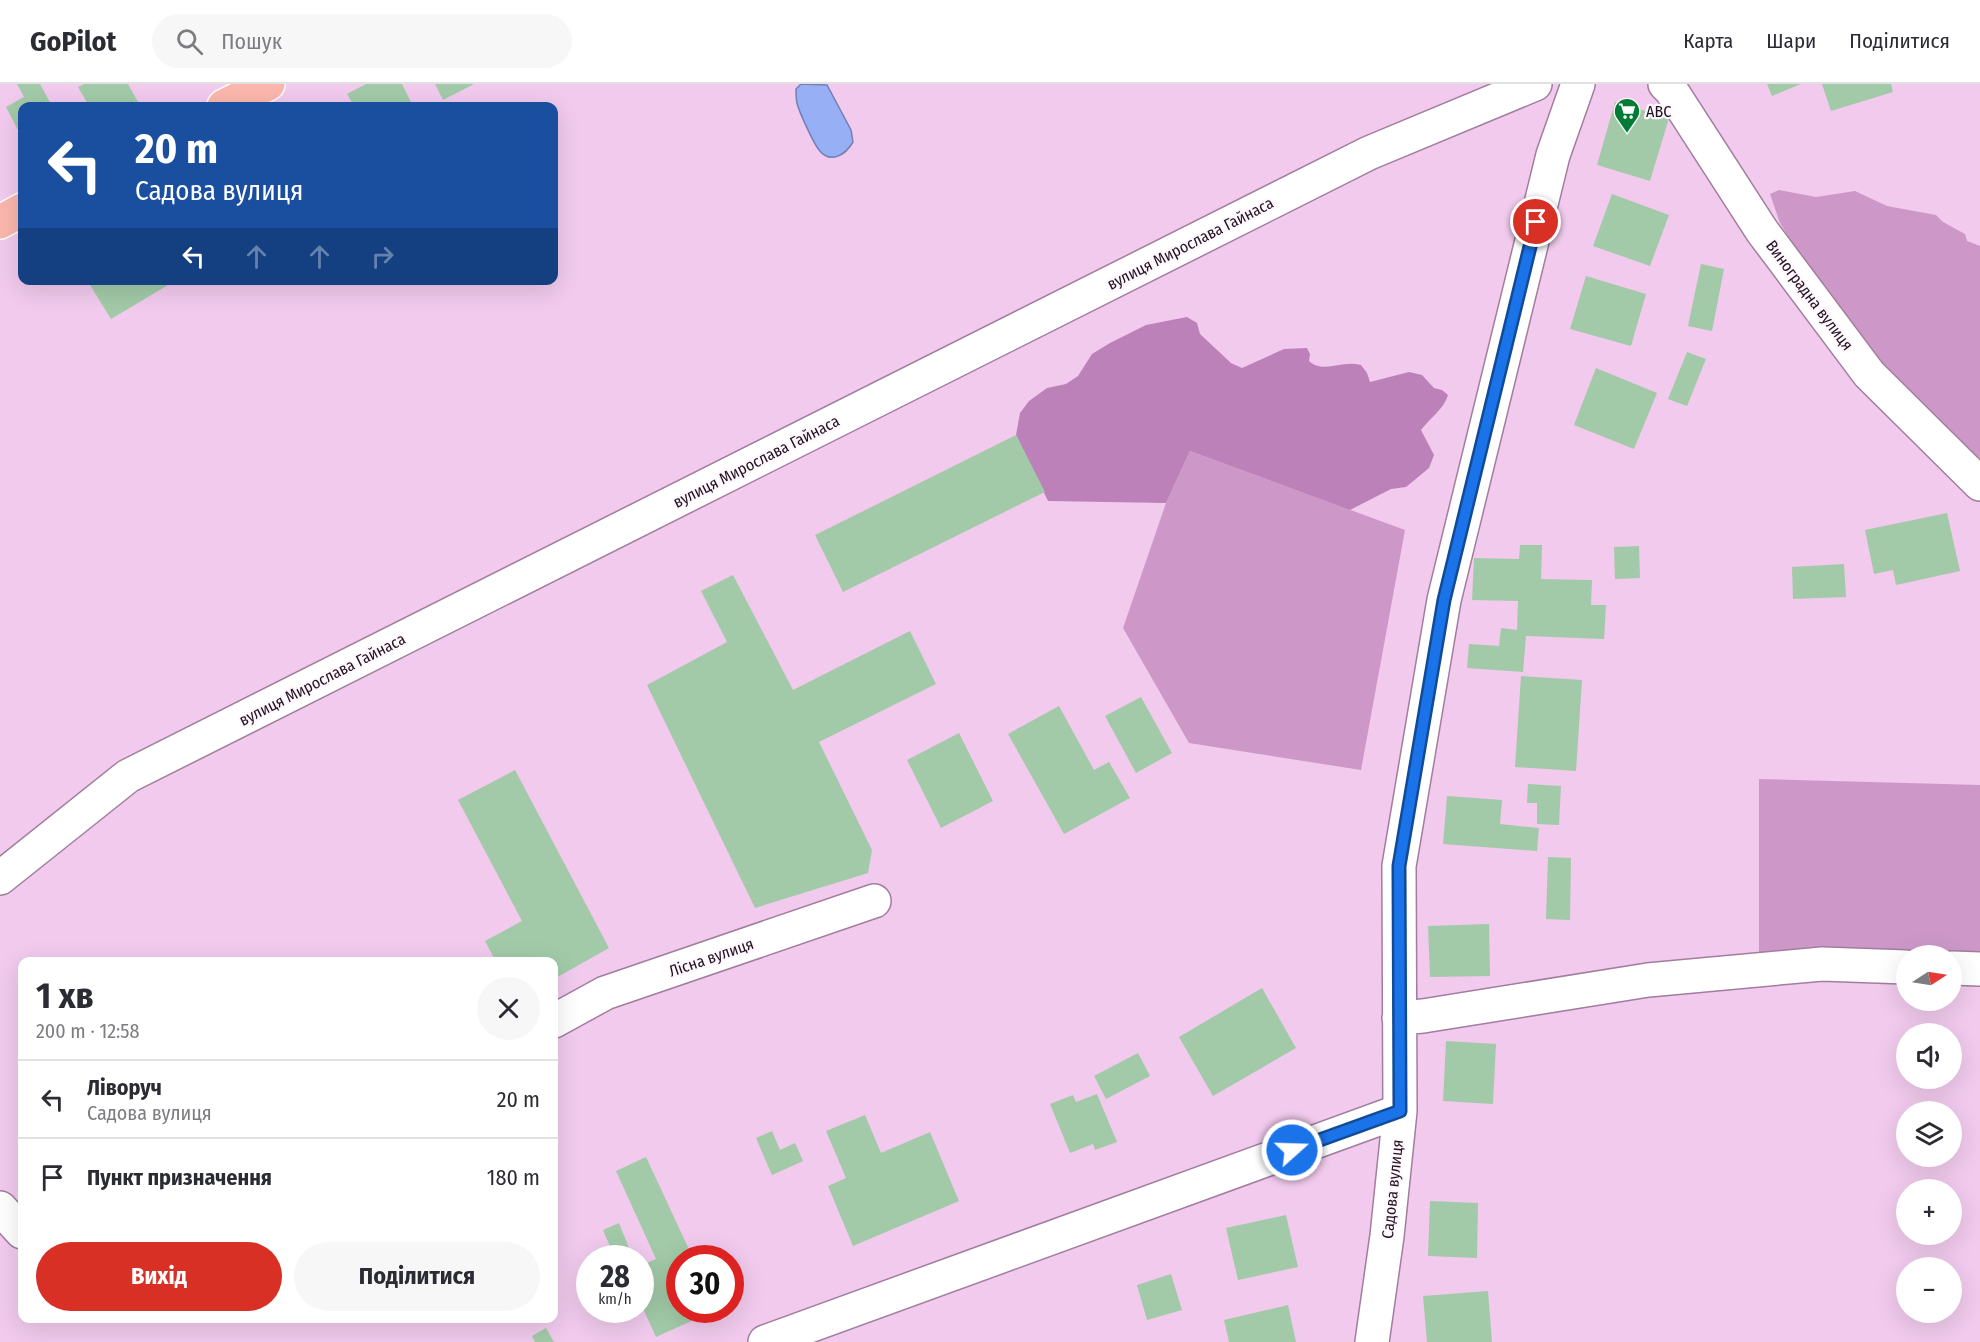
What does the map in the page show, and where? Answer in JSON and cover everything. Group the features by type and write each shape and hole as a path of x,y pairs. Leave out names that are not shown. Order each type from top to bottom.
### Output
{"main road":[{"path":"232,102 268,84"},
{"path":"0,222 18,212"}],"street":[{"name":"вулиця Мирослава Гайнаса","path":"0,878 128,776 1369,153 1535,84"},
{"name":"Садова вулиця","path":"1372,1342 1387,1236 1400,1111 1399,866 1444,600 1553,155 1578,84"},
{"name":"Виноградна вулиця","path":"1665,84 1762,231 1869,374 1980,484"},
{"name":"Лісна вулиця","path":"558,1019 605,993 874,901"},
{"path":"1399,1018 1648,980 1822,964 1896,967"},
{"path":"1962,968 1980,969"},
{"path":"765,1342 1400,1111"},
{"path":"0,1208 18,1228"}],"shaded area":[{"path":"1779,190 1816,197 1855,191 1887,206 1936,215 1943,222 1965,234 1967,241 1980,246 1980,458 1888,377 1803,260 1780,223 1770,194"},
{"path":"1187,317 1197,323 1200,334 1231,363 1242,368 1284,349 1307,348 1310,354 1309,361 1314,365 1326,367 1346,364 1361,365 1370,382 1409,372 1422,375 1434,388 1448,395 1440,409 1421,430 1434,455 1429,468 1406,487 1391,489 1350,510 1190,451 1166,503 1048,501 1016,435 1020,413 1029,401 1047,388 1066,384 1078,376 1092,354 1110,343 1146,325"},
{"path":"1190,451 1405,530 1361,770 1189,743 1123,628 1166,503"},
{"path":"1759,779 1980,785 1980,954 1962,954 1962,945 1896,945 1896,953 1759,952"}],"water":[{"path":"801,84 827,85 851,130 853,142 842,154 828,157 817,147 797,103 796,89"}],"building":[{"path":"17,84 40,84 50,102 18,102 18,130 6,107 24,97"},
{"path":"84,84 128,84 138,102 87,102 78,87"},
{"path":"366,84 402,84 411,102 352,102 347,94"},
{"path":"435,84 474,84 443,100"},
{"path":"1767,84 1801,84 1772,96"},
{"path":"1822,84 1891,84 1893,92 1831,111"},
{"path":"1615,102 1669,118 1650,181 1597,165"},
{"path":"1612,194 1669,215 1650,266 1593,246"},
{"path":"1701,264 1724,269 1712,331 1688,326"},
{"path":"1586,276 1646,294 1631,346 1570,329"},
{"path":"90,285 168,285 111,319"},
{"path":"1687,352 1706,359 1687,406 1668,399"},
{"path":"1596,368 1657,393 1634,449 1574,425"},
{"path":"1016,435 1045,492 843,592 815,535"},
{"path":"1947,513 1960,571 1896,585 1893,570 1874,574 1865,530"},
{"path":"1520,545 1542,545 1541,579 1592,580 1591,605 1606,605 1604,639 1526,636 1523,672 1467,668 1469,644 1499,646 1501,628 1517,630 1518,601 1472,600 1474,558 1519,559"},
{"path":"1639,546 1640,578 1615,579 1614,547"},
{"path":"1844,564 1846,597 1793,599 1792,567"},
{"path":"733,575 793,690 910,631 936,684 819,742 872,850 868,873 755,908 647,685 727,642 701,591"},
{"path":"1521,676 1582,680 1576,771 1515,767"},
{"path":"1141,697 1172,753 1136,773 1105,716"},
{"path":"1059,706 1094,770 1109,762 1130,798 1064,834 1008,734"},
{"path":"959,733 993,801 941,828 907,760"},
{"path":"515,770 609,948 558,977 558,957 493,957 485,941 522,921 458,800"},
{"path":"1528,784 1561,786 1559,825 1537,824 1537,803 1527,803"},
{"path":"1447,796 1502,800 1500,824 1539,828 1537,851 1443,844"},
{"path":"1548,857 1571,858 1570,920 1546,919"},
{"path":"1489,924 1490,976 1430,977 1428,926"},
{"path":"1262,988 1296,1048 1213,1096 1179,1037"},
{"path":"1446,1041 1496,1044 1493,1104 1443,1101"},
{"path":"1138,1053 1150,1076 1106,1099 1094,1076"},
{"path":"1097,1094 1117,1142 1095,1150 1093,1144 1070,1153 1050,1104 1073,1095 1076,1102"},
{"path":"865,1115 881,1153 930,1132 959,1201 853,1246 828,1186 846,1178 826,1131"},
{"path":"772,1131 780,1150 795,1143 803,1161 772,1175 756,1138"},
{"path":"646,1157 687,1245 666,1245 666,1323 687,1323 656,1337 650,1323 654,1323 654,1260 656,1259 654,1245 650,1245 616,1171"},
{"path":"1430,1201 1478,1203 1477,1258 1428,1256"},
{"path":"1286,1215 1298,1267 1238,1280 1226,1228"},
{"path":"619,1223 628,1245 609,1245 603,1230"},
{"path":"1171,1274 1182,1310 1147,1320 1137,1285"},
{"path":"1488,1291 1492,1342 1427,1342 1423,1296"},
{"path":"1288,1305 1296,1342 1229,1342 1224,1320"},
{"path":"546,1328 554,1342 535,1342 532,1336"}],"place":[{"name":"ABC","path":"1627,134"}],"route":[{"path":"1292,1150 1400,1111 1399,866 1444,600 1536,222"}]}
